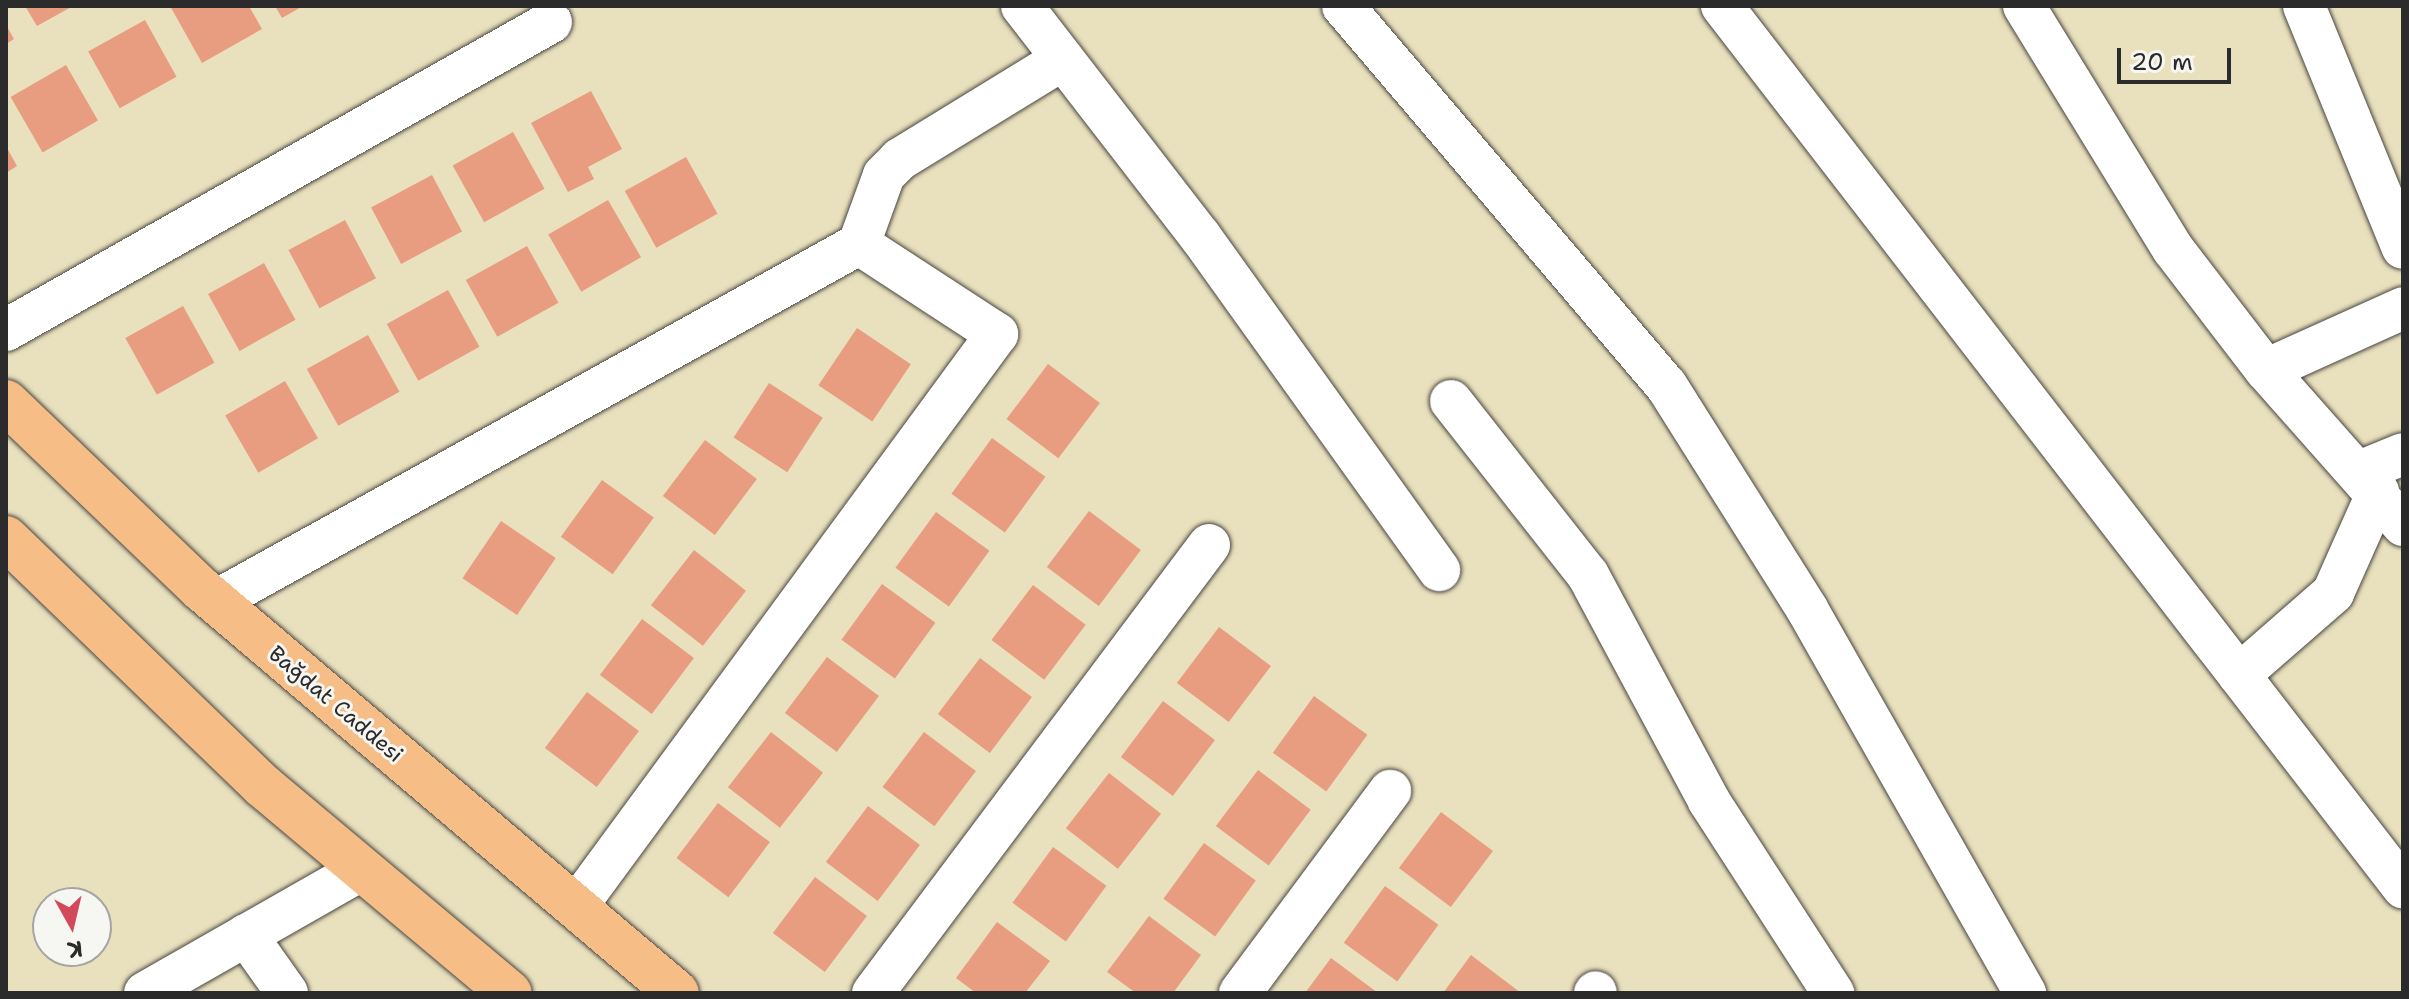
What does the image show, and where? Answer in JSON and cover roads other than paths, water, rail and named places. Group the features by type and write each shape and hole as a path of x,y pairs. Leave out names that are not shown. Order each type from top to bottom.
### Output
{"main road":[{"name":"Bağdat Caddesi","path":"6,402 216,601 677,993"},
{"path":"6,538 263,786 510,993"}],"street":[{"path":"1022,6 1439,570"},
{"path":"1343,6 1666,385 1807,609 2025,993"},
{"path":"1722,6 2403,887"},
{"path":"2024,6 2173,249 2266,370 2370,481 2403,525"},
{"path":"2304,6 2403,248"},
{"path":"6,330 551,22"},
{"path":"216,601 859,244 884,175 900,159 1063,59"},
{"path":"576,907 997,334 859,244"},
{"path":"2266,370 2403,308"},
{"path":"1451,401 1588,575 1709,801 1833,993"},
{"path":"2239,675 2333,593 2370,481 2403,454"},
{"path":"873,993 1209,545"},
{"path":"1240,993 1390,791"},
{"path":"145,993 362,869"},
{"path":"246,935 287,993"}]}
